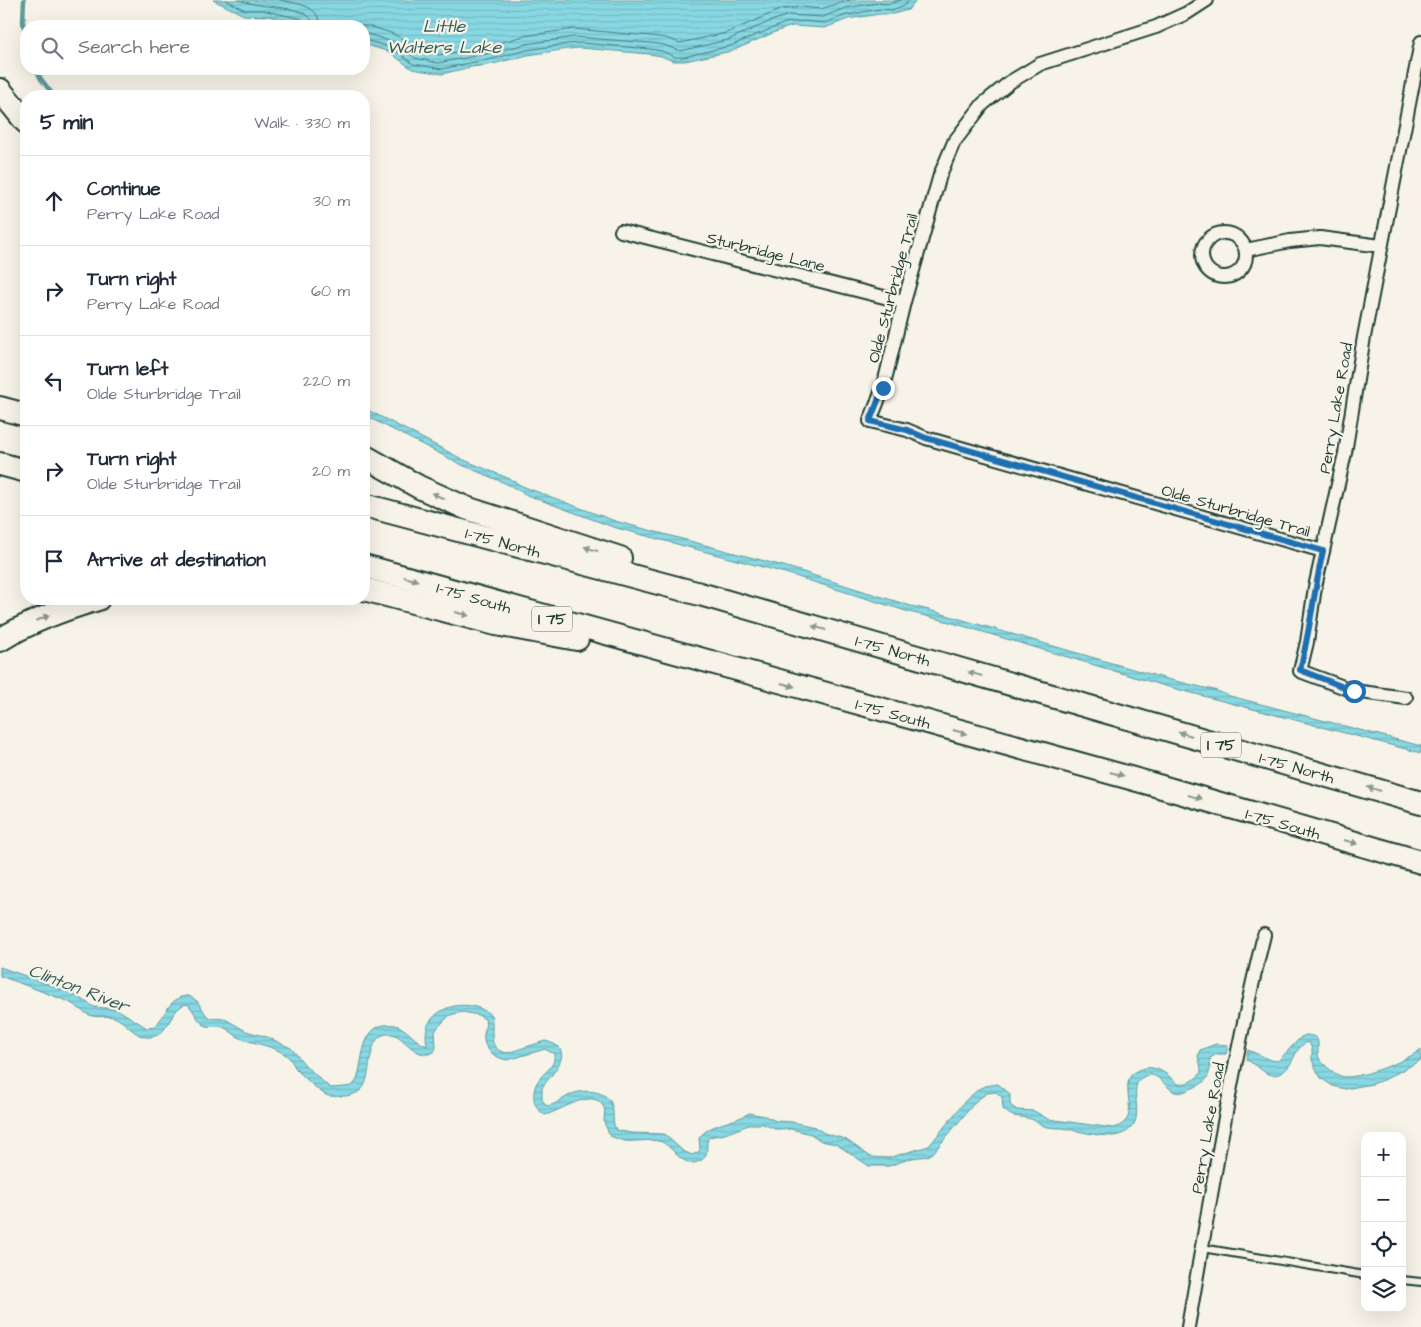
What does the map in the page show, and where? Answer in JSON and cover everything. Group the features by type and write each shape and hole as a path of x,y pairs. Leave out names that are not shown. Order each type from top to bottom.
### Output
{"highway":[{"path":"0,90 20,115"},
{"path":"0,408 20,414"},
{"path":"370,459 419,487 466,508 683,579 700,594"},
{"path":"0,464 20,469"},
{"name":"I-75 North","path":"370,507 700,594 1421,803"},
{"name":"I-75 South","path":"370,568 741,672 1148,783 1421,862"},
{"path":"370,591 496,624 741,672"},
{"path":"0,640 12,632 44,618 81,605"}],"street":[{"name":"Olde Sturbridge Trail","path":"1207,0 1187,13 1156,27 1040,64 1010,82 983,104 954,142 940,175 904,302 883,388 870,421 907,430 926,438 1323,551"},
{"name":"Perry Lake Road","path":"1406,698 1354,691 1300,670 1307,642 1315,587 1345,453 1381,246 1421,42"},
{"name":"Sturbridge Lane","path":"621,231 904,302"},
{"path":"1246,250 1290,241 1320,238 1381,246"},
{"name":"Perry Lake Road","path":"1188,1327 1232,1080 1264,935"}],"lane":[{"path":"1202,1248 1361,1274"},
{"path":"1406,1280 1421,1282"}],"water":[{"name":"Little Walters Lake","path":"213,0 916,0 908,10 893,14 848,19 825,28 792,26 732,51 685,61 673,61 649,54 580,48 528,55 442,74 412,69 389,52 370,46 370,20 285,20 268,16 244,15"},
{"path":"370,411 464,460 522,486 615,521 787,567 911,606 1167,679 1421,746 1421,753 1165,686 946,621 909,612 785,573 613,527 527,495 507,484 462,465 370,418"},
{"path":"0,967 51,985 76,996 94,1007 117,1009 147,1028 155,1027 173,1002 189,996 197,1001 210,1018 225,1019 246,1031 267,1037 291,1048 305,1065 330,1088 353,1085 357,1080 367,1039 373,1031 382,1025 399,1026 427,1046 427,1029 435,1016 450,1007 467,1005 476,1007 491,1015 493,1043 500,1051 507,1053 545,1041 555,1045 560,1050 562,1056 560,1063 542,1088 542,1100 547,1106 577,1092 599,1093 604,1095 611,1103 616,1130 631,1133 664,1134 683,1151 692,1155 700,1150 699,1138 709,1129 749,1113 765,1116 776,1121 815,1127 824,1133 845,1139 871,1157 888,1158 929,1146 966,1100 980,1088 998,1084 1010,1094 1010,1105 1017,1110 1034,1111 1048,1119 1113,1128 1123,1123 1128,1116 1129,1080 1134,1073 1144,1068 1152,1068 1163,1072 1177,1084 1184,1084 1195,1079 1201,1072 1198,1057 1200,1050 1216,1044 1228,1045 1226,1054 1217,1054 1210,1058 1209,1075 1204,1082 1196,1087 1179,1093 1171,1090 1152,1075 1143,1077 1138,1081 1136,1087 1137,1109 1134,1123 1124,1133 1117,1135 1100,1135 1049,1127 1031,1119 1014,1116 1003,1109 1002,1097 996,1092 987,1093 976,1101 933,1153 889,1166 869,1166 836,1144 821,1141 811,1134 791,1129 775,1129 763,1124 751,1124 725,1134 709,1137 703,1159 689,1163 680,1158 664,1143 651,1140 625,1141 610,1136 604,1121 604,1108 598,1101 592,1099 576,1102 545,1115 535,1104 534,1091 536,1084 552,1065 554,1054 545,1049 508,1060 496,1056 489,1051 485,1044 485,1019 478,1015 463,1012 450,1015 437,1028 435,1032 436,1047 434,1052 429,1054 423,1054 414,1050 396,1035 386,1034 379,1037 372,1052 367,1079 361,1090 349,1096 329,1096 304,1077 286,1055 270,1047 242,1039 223,1027 204,1024 187,1004 177,1010 162,1031 157,1035 146,1037 137,1034 115,1018 92,1016 69,1002 0,976"},
{"path":"1306,1035 1312,1036 1317,1040 1318,1054 1321,1061 1332,1071 1346,1077 1385,1067 1421,1049 1421,1060 1384,1080 1345,1089 1333,1086 1322,1079 1312,1060 1312,1049 1309,1042 1300,1047 1288,1068 1278,1074 1268,1074 1246,1060 1248,1050 1278,1061 1301,1037"}],"waterway":[{"path":"23,20 24,0"},
{"path":"39,75 49,90"}],"route":[{"path":"883,388 870,421 907,430 926,438 1323,551 1315,587 1307,642 1300,670 1354,691"}],"water label":[{"name":"Clinton River","path":"79,988"}]}
